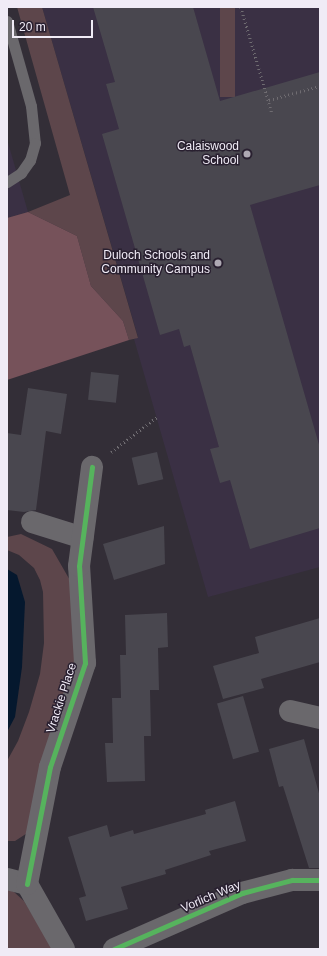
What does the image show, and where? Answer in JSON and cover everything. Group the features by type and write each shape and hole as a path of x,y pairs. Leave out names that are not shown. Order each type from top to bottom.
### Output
{"street":[{"name":"Vrackie Place","path":"17,882 50,767 84,663 79,566 92,467"},
{"path":"32,522 83,538"},
{"path":"290,711 320,718"},
{"name":"Vorlich Way","path":"114,949 242,893 292,880 320,880"},
{"path":"17,882 64,949"}],"lane":[{"path":"7,21 32,106 35,143 30,160 21,173 7,182"}],"path":[{"path":"241,7 272,113"},
{"path":"269,100 320,86"},
{"path":"92,467 157,417"}],"shaded area":[{"path":"17,7 42,7 138,338 129,340 123,321 91,286 77,236 28,212 70,195"},
{"name":"Duloch Schools and Community Campus","path":"42,7 320,7 320,567 208,597 134,339 138,337"},
{"path":"220,7 235,7 235,97 220,97"},
{"path":"7,139 28,212 7,218"},
{"path":"28,212 77,236 91,286 123,321 129,340 7,380 7,218"},
{"path":"21,534 52,549 71,582 75,663 32,830 15,841 7,841 7,761 18,741 29,712 40,674 44,643 43,592 40,580 34,568 19,555 7,550 7,537"},
{"path":"7,889 14,892 24,901 53,949 7,949"}],"water":[{"path":"7,569 17,575 25,602 22,667 15,717 7,732"}],"building":[{"name":"Duloch Schools and Community Campus","path":"93,7 193,7 220,101 320,72 320,185 250,205 320,448 320,528 250,549 230,480 220,483 210,449 219,447 190,345 184,347 179,329 160,335 102,134 119,129 106,84 115,82"},
{"path":"91,372 119,375 116,403 88,400"},
{"path":"28,388 67,394 61,434 46,431 36,510 24,512 7,510 7,433 21,435"},
{"path":"157,452 163,479 138,485 132,458"},
{"path":"164,526 165,564 114,580 103,544"},
{"path":"167,613 168,647 158,648 159,690 150,690 151,736 144,736 145,781 107,782 105,743 113,743 112,698 121,698 120,655 126,655 125,615"},
{"path":"320,618 320,662 261,679 264,688 223,699 213,666 259,653 255,637"},
{"path":"243,696 259,752 233,759 217,703"},
{"path":"304,739 320,797 320,868 309,868 283,786 279,787 269,749"},
{"path":"235,801 246,841 209,851 211,855 165,870 166,874 121,887 128,909 86,921 79,898 86,896 68,837 107,825 110,837 133,830 134,834 206,814 205,810"}],"cycle path":[{"path":"27,884 50,767 85,663 79,566 92,467"},
{"path":"114,949 242,893 292,880 320,880"}],"place":[{"name":"Calaiswood School","path":"247,154"},
{"name":"Duloch Schools and Community Campus","path":"218,263"}]}
